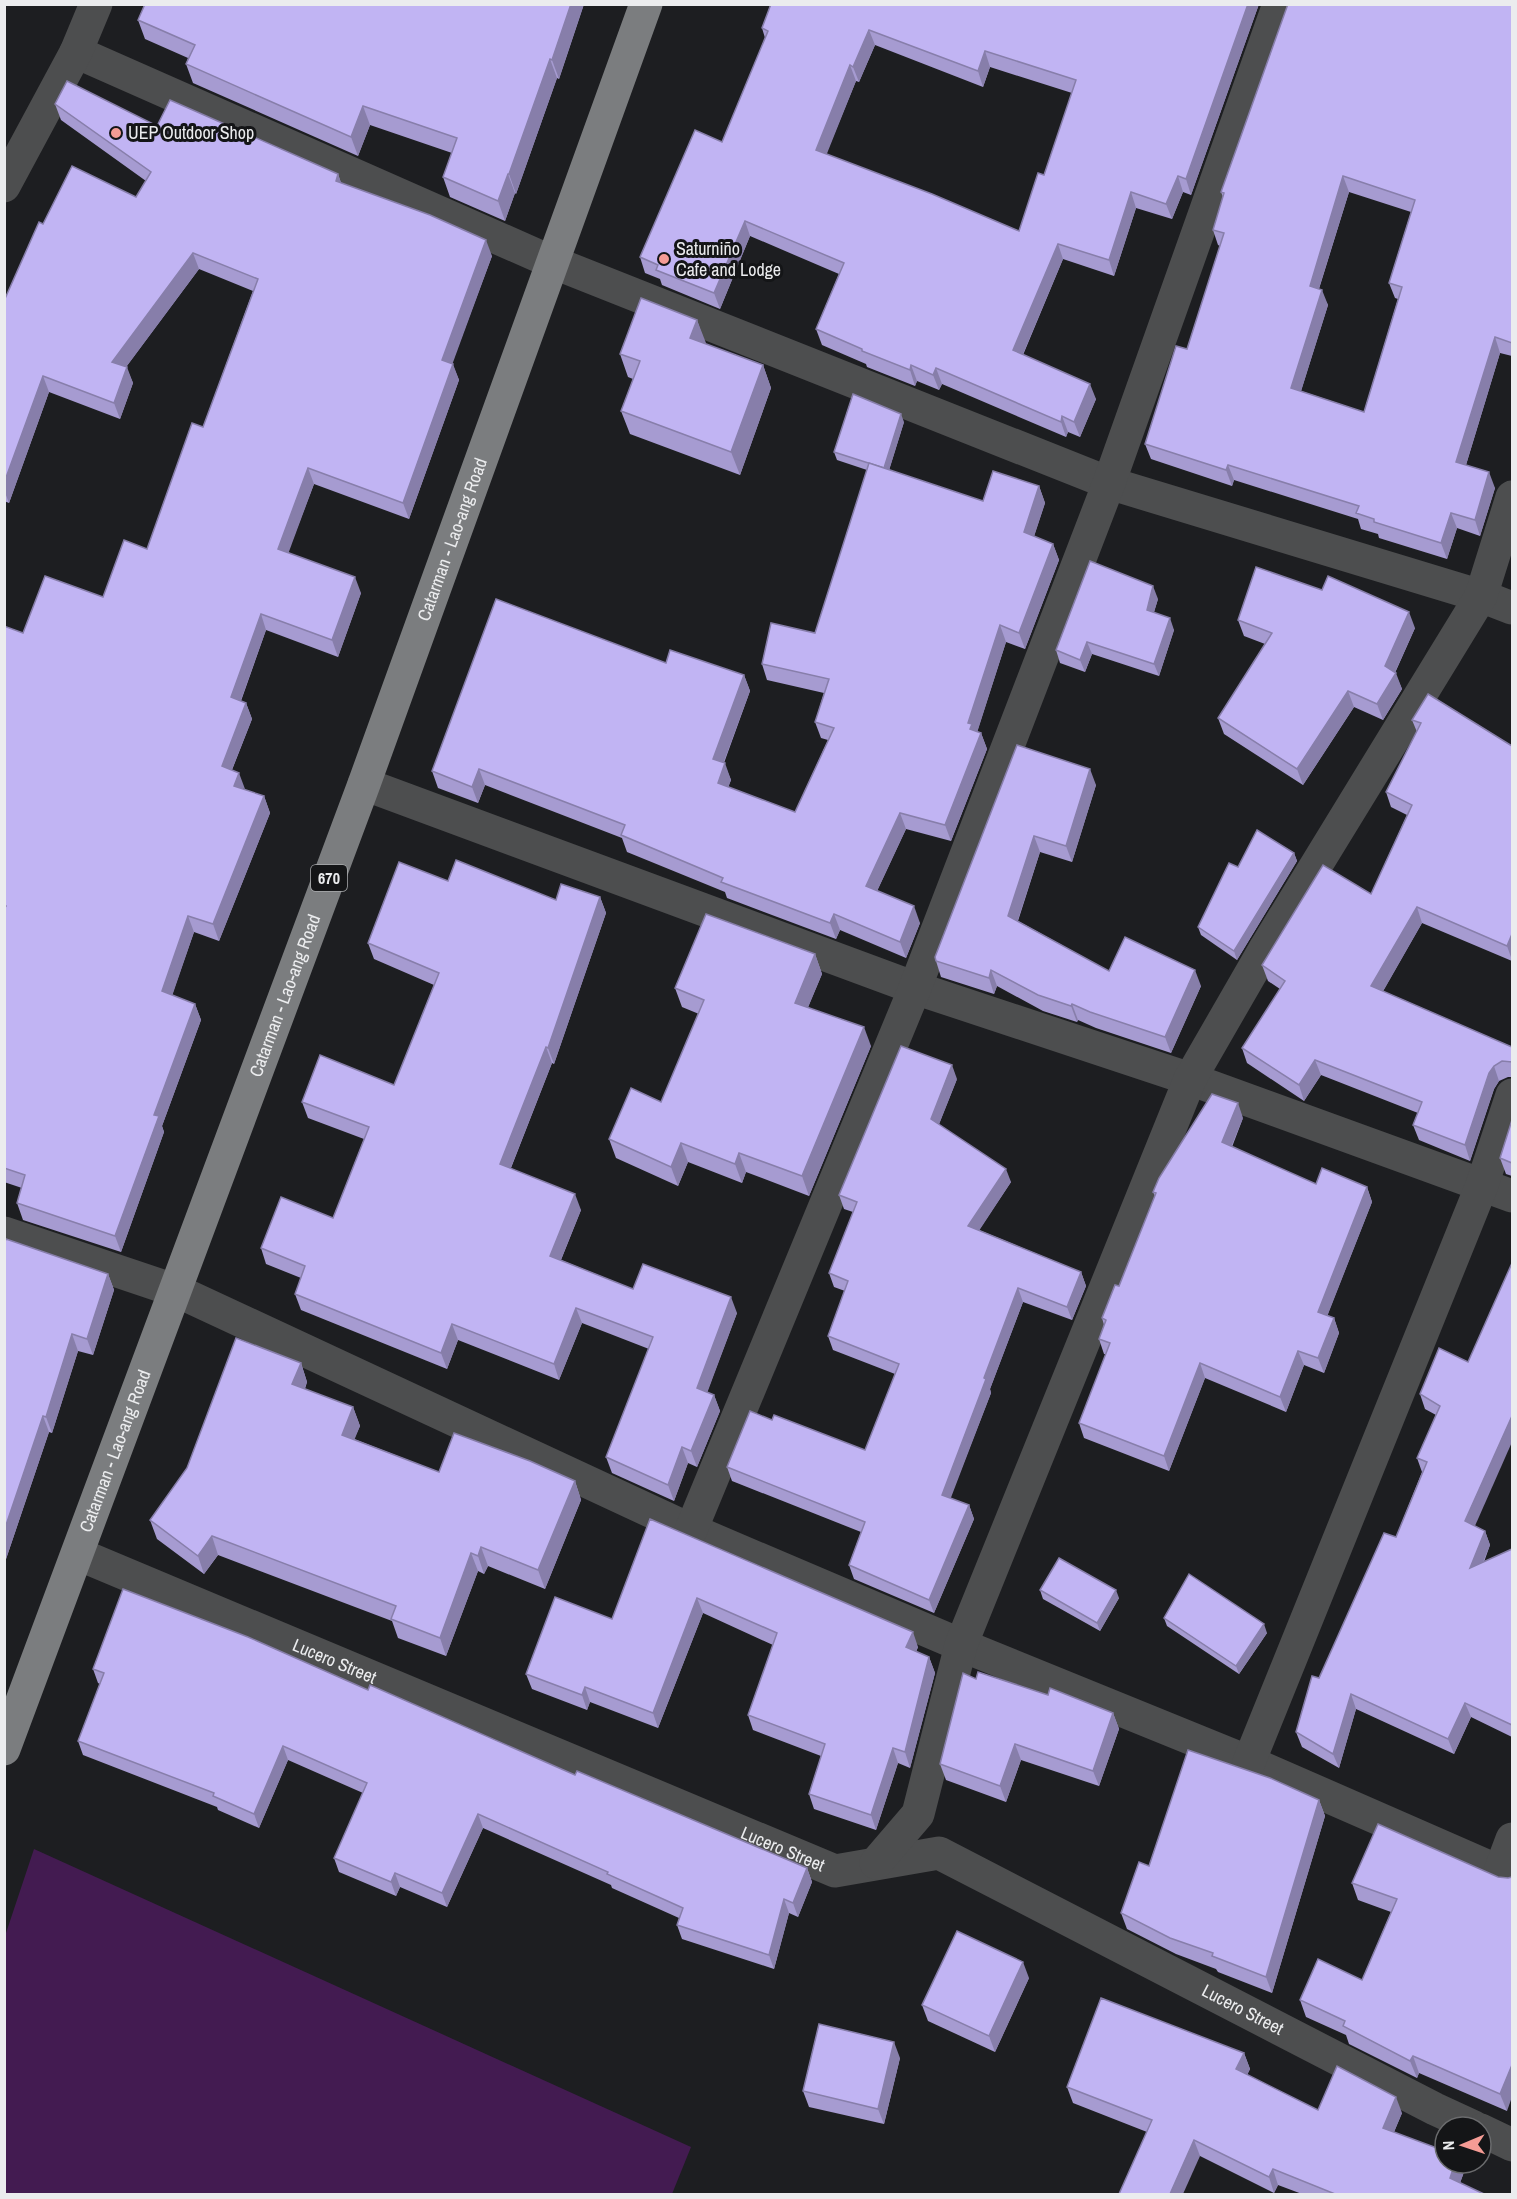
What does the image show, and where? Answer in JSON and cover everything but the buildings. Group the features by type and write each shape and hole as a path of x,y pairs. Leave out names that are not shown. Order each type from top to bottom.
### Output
{"main road":[{"name":"Catarman - Lao-ang Road","path":"4,1749 177,1291 364,784 646,4"}],"street":[{"path":"4,186 76,52 96,4"},
{"path":"691,1530 915,988 1109,483 1279,4"},
{"path":"76,52 552,262 1109,483 1481,596 1512,608"},
{"path":"876,1863 918,1814 961,1645 1190,1079 1266,947 1481,596 1512,497"},
{"path":"364,784 915,988 1190,1079 1512,1196"},
{"path":"1249,1762 1482,1185 1512,1095"},
{"path":"4,1233 177,1291 691,1530 961,1645 1249,1762 1506,1874 1512,1839"},
{"name":"Lucero Street","path":"78,1554 835,1871 939,1853 1448,2115"},
{"path":"1493,2136 1512,2145"}],"shaded area":[{"path":"34,1849 691,2147 672,2194 5,2194 5,1936"}],"place":[{"name":"UEP Outdoor Shop","path":"116,133"},
{"name":"Saturniño Cafe and Lodge","path":"664,259"}]}
